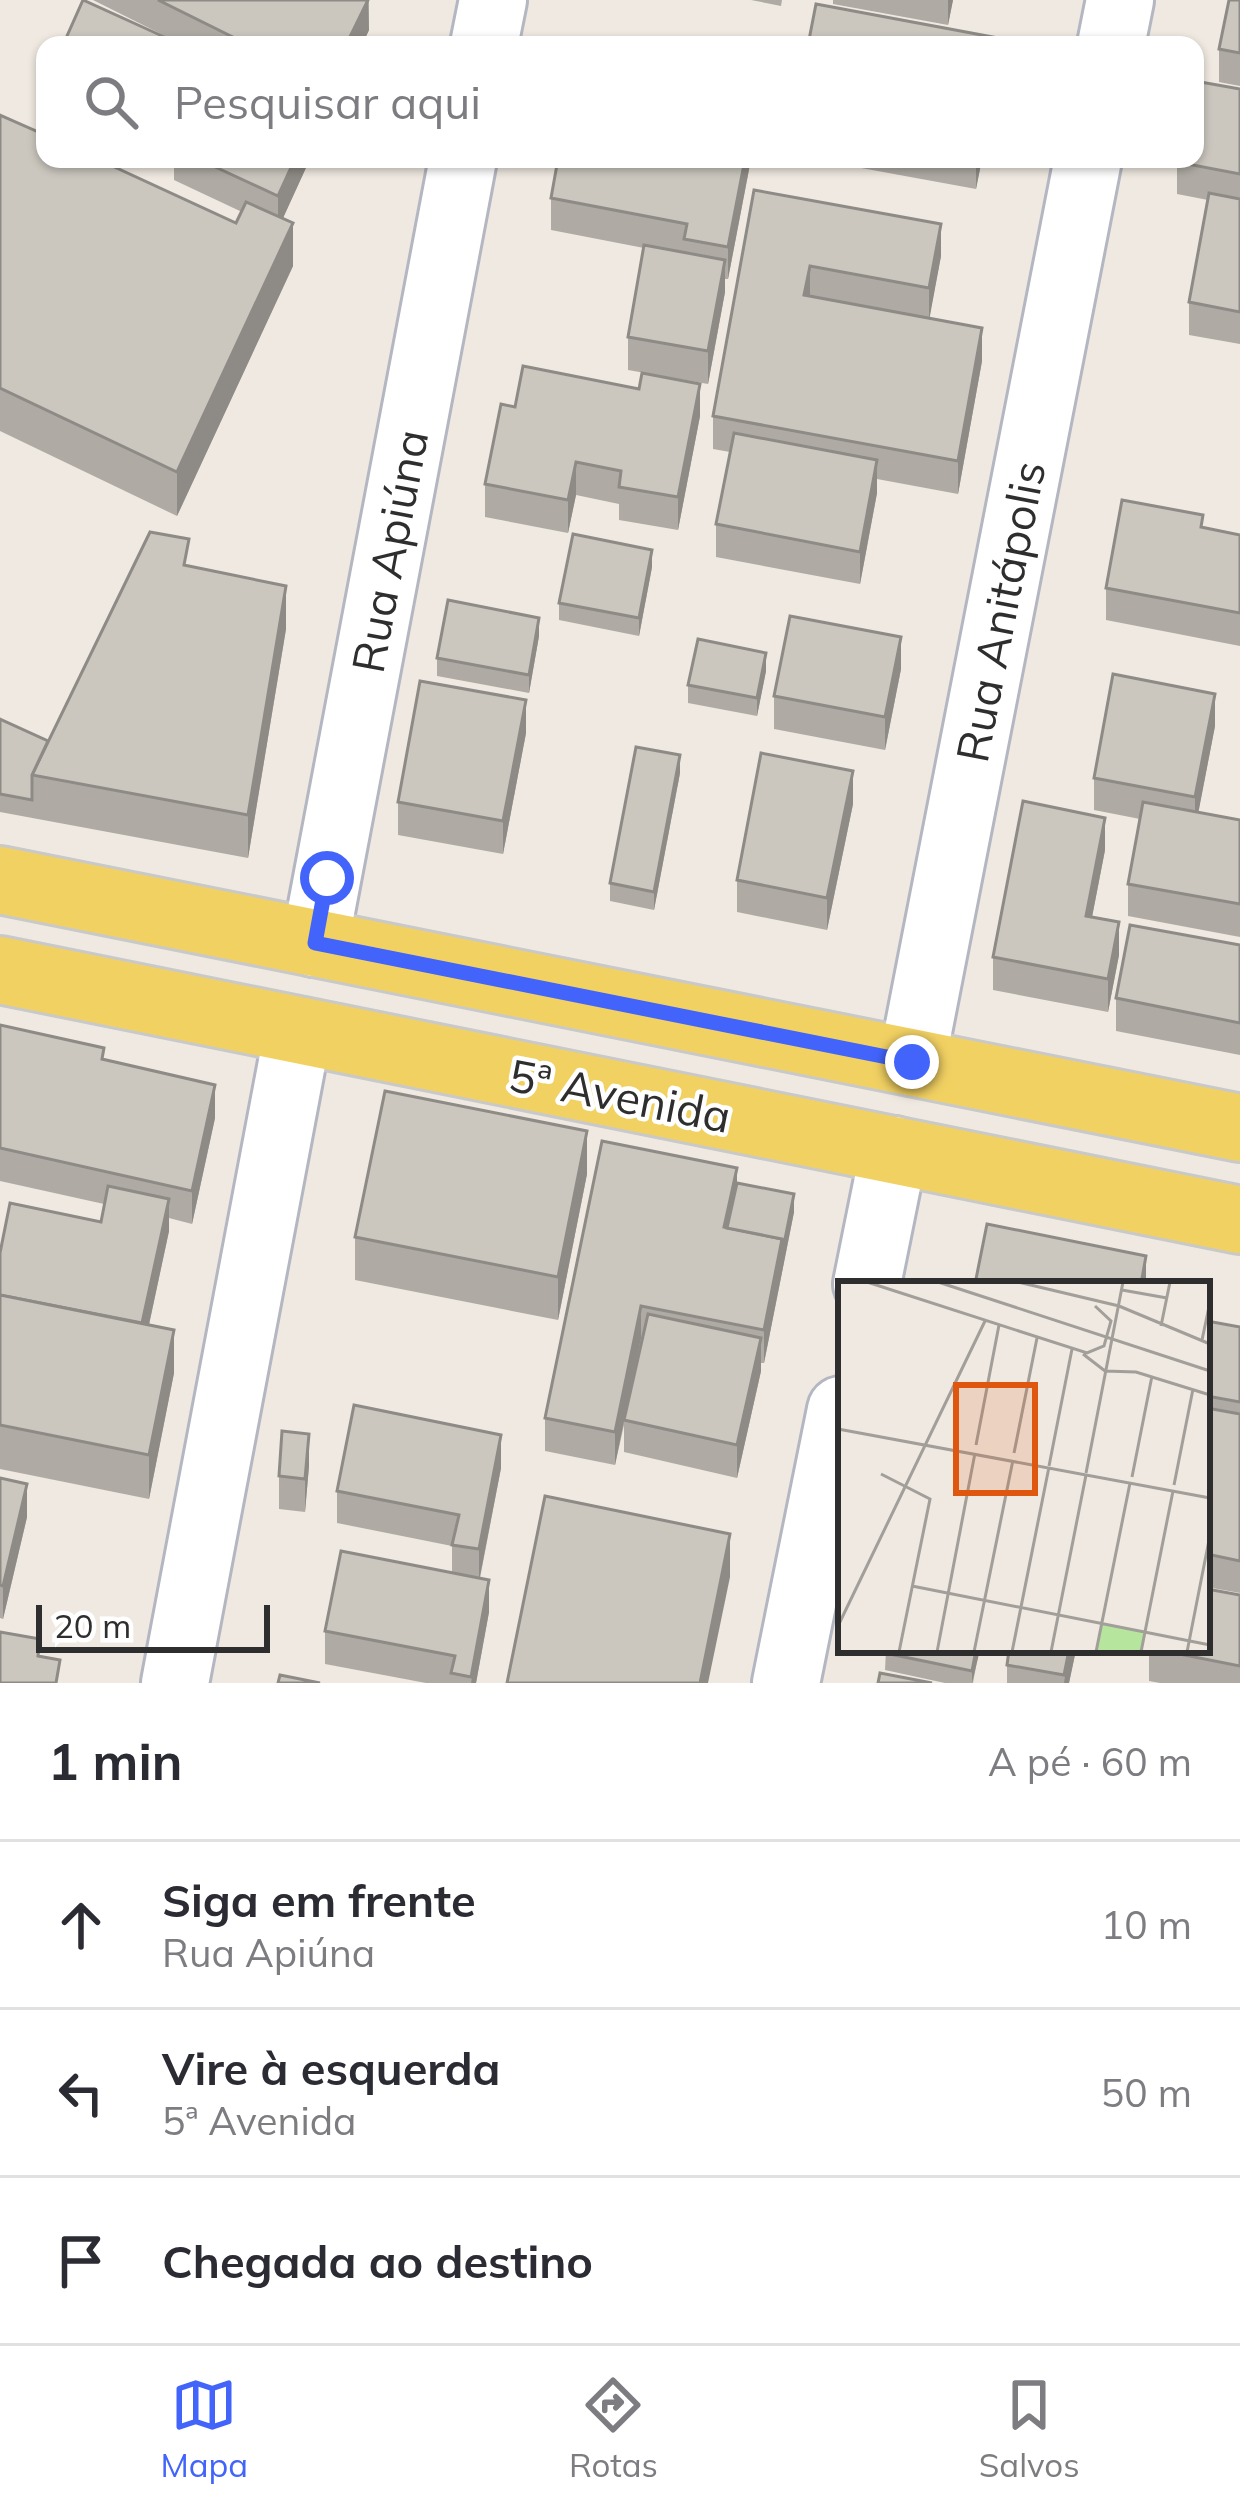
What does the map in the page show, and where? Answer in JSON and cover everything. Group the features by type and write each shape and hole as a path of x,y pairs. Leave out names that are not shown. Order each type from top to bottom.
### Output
{"main road":[{"name":"5ª Avenida","path":"0,880 1240,1128"},
{"name":"5ª Avenida","path":"0,970 1240,1220"}],"street":[{"path":"486,36 493,0"},
{"path":"1113,36 1120,0"},
{"name":"Rua Apiúna","path":"315,943 461,168"},
{"name":"Rua Anitápolis","path":"912,1062 1086,168"},
{"path":"175,1683 298,1031"},
{"path":"868,1281 894,1150"},
{"path":"785,1683 838,1425"}],"building":[{"path":"83,0 162,36 67,36"},
{"path":"158,0 368,0 350,36 231,36"},
{"path":"1229,0 1240,0 1240,53 1219,49"},
{"path":"816,4 987,36 810,36"},
{"path":"1204,83 1240,89 1240,174 1204,167"},
{"path":"0,115 36,131 36,168 117,168 236,223 246,202 293,223 177,472 0,388"},
{"path":"217,168 291,168 278,196"},
{"path":"556,168 743,168 728,247 684,239 687,224 551,198"},
{"path":"754,190 941,224 929,288 810,266 804,295 982,328 958,461 713,416"},
{"path":"1209,193 1240,199 1240,312 1189,302"},
{"path":"644,245 725,260 708,351 628,337"},
{"path":"523,366 639,389 642,373 700,384 678,497 619,487 621,471 576,462 568,500 485,484 501,404 515,407"},
{"path":"734,433 877,460 860,552 716,524"},
{"path":"1122,500 1203,515 1201,527 1240,535 1240,613 1106,588"},
{"path":"150,532 189,539 184,565 286,586 248,815 32,775"},
{"path":"573,534 652,550 639,618 559,603"},
{"path":"448,600 539,618 529,675 437,658"},
{"path":"790,616 901,637 885,717 774,696"},
{"path":"698,639 766,653 757,698 688,685"},
{"path":"1113,674 1215,694 1195,797 1094,778"},
{"path":"420,681 526,700 503,821 398,802"},
{"path":"0,719 48,741 32,775 32,800 0,794"},
{"path":"636,747 680,755 654,892 610,883"},
{"path":"761,753 853,771 827,898 737,880"},
{"path":"1023,801 1105,818 1086,916 1119,922 1108,979 993,957"},
{"path":"1143,802 1240,820 1240,904 1128,884"},
{"path":"1130,925 1240,945 1240,1023 1116,998"},
{"path":"0,1025 104,1048 102,1059 215,1085 192,1191 0,1148"},
{"path":"385,1091 587,1131 558,1277 355,1237"},
{"path":"602,1141 737,1168 724,1227 782,1239 764,1330 641,1306 615,1432 545,1418"},
{"path":"737,1183 794,1194 782,1254 782,1239 727,1228"},
{"path":"108,1186 169,1199 142,1323 0,1295 0,1253 10,1203 101,1222"},
{"path":"987,1224 1146,1256 1142,1281 976,1281"},
{"path":"0,1295 174,1330 149,1455 0,1425"},
{"path":"648,1314 761,1338 737,1445 624,1420"},
{"path":"1210,1322 1240,1327 1240,1402 1210,1397"},
{"path":"354,1405 501,1435 479,1549 452,1545 459,1515 337,1491"},
{"path":"1210,1409 1240,1414 1240,1561 1210,1555"},
{"path":"282,1431 309,1434 305,1479 279,1476"},
{"path":"0,1478 27,1484 3,1586 0,1585"},
{"path":"545,1496 730,1534 700,1683 507,1683"},
{"path":"341,1551 489,1580 471,1677 451,1673 455,1656 325,1631"},
{"path":"1210,1590 1240,1595 1240,1666 1174,1653 1210,1653"},
{"path":"0,1632 40,1639 38,1656 60,1660 56,1683 0,1683"},
{"path":"885,1653 975,1653 972,1671"},
{"path":"1009,1653 1068,1653 1064,1675 1007,1665"},
{"path":"880,1673 932,1683 878,1683"},
{"path":"280,1675 320,1683 278,1683"}],"route":[{"path":"327,878 315,943 912,1062"}]}
